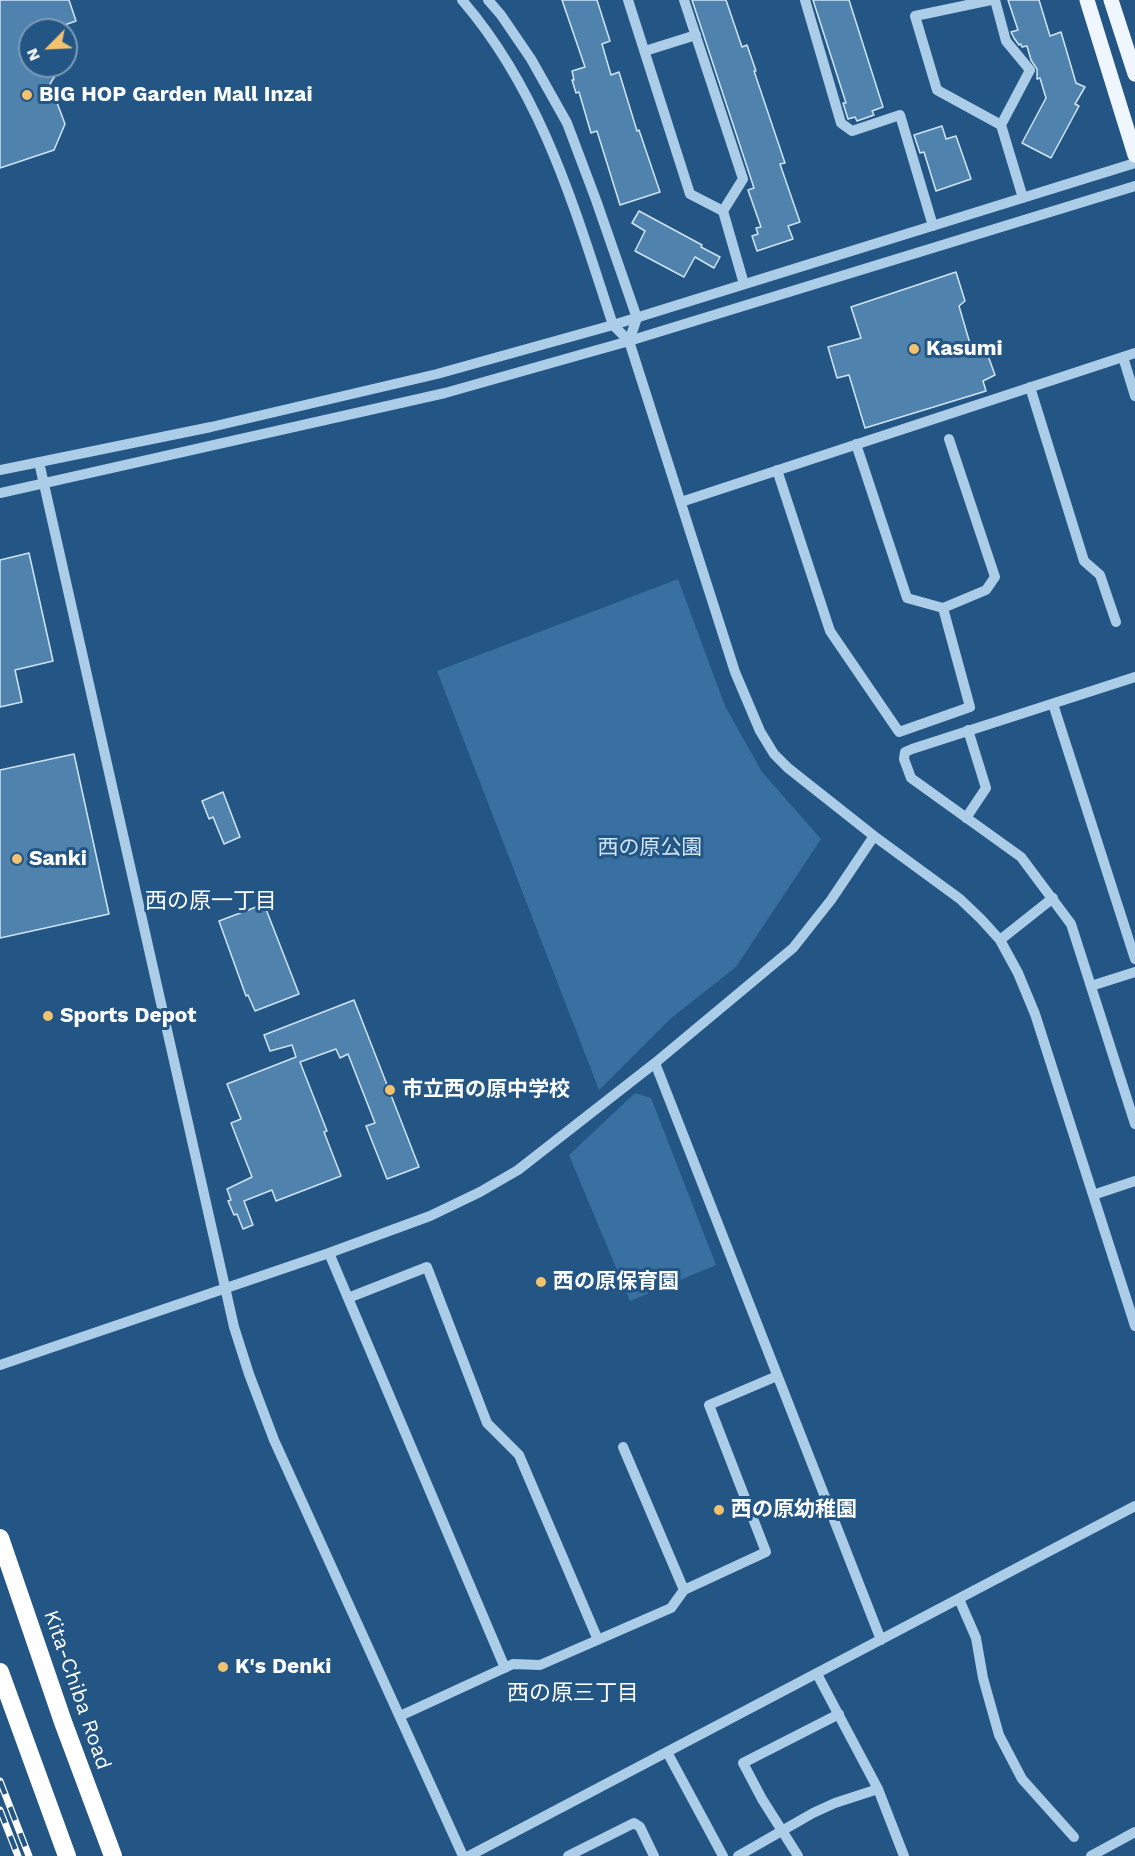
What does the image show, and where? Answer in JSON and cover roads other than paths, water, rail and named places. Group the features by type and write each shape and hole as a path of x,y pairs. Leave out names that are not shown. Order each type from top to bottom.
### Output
{"highway":[{"name":"Kita-Chiba Road","path":"0,1538 63,1722 113,1856"},
{"path":"0,1672 67,1856"}],"main road":[{"path":"1087,0 1135,155"},
{"path":"1111,0 1135,74"}],"street":[{"path":"462,0 484,26 513,70 550,142 613,325 629,341 735,672 760,731 774,754 788,768 874,837 960,899 1000,940 1018,973 1035,1014 1135,1326"},
{"path":"488,0 531,59 567,123 597,200 636,318 629,341"},
{"path":"628,0 690,194 723,211 744,284"},
{"path":"684,0 743,179 723,211"},
{"path":"805,0 841,123 852,131 900,115 933,226"},
{"path":"1001,125 1030,70 1006,41 993,0 915,16 937,90 1001,125 1023,198"},
{"path":"645,51 696,35"},
{"path":"0,471 211,427 437,374 613,325 1135,163"},
{"path":"0,493 445,393 629,341 1135,186"},
{"path":"681,502 1135,353"},
{"path":"1123,357 1135,396"},
{"path":"1030,387 1084,561 1100,575 1116,622"},
{"path":"856,444 907,598 943,608 986,590 995,577 949,439"},
{"path":"39,462 224,1288 249,1374 269,1429 463,1856"},
{"path":"777,470 830,631 899,732 970,707 943,608"},
{"path":"1135,677 912,748 905,752 904,759 911,778 1021,857 1071,924 1135,1124"},
{"path":"1053,704 1135,959"},
{"path":"966,818 986,788 968,730"},
{"path":"0,1365 329,1253 430,1216 480,1192 518,1170 654,1063 793,948 831,900 874,837"},
{"path":"1000,940 1053,898"},
{"path":"1091,986 1135,972"},
{"path":"654,1063 881,1640"},
{"path":"1093,1195 1135,1181"},
{"path":"329,1253 505,1668"},
{"path":"348,1298 427,1267 487,1423 519,1455 598,1640"},
{"path":"400,1716 513,1664 540,1665 671,1608 684,1590 766,1552 709,1405 777,1376"},
{"path":"623,1447 684,1590"},
{"path":"469,1856 1135,1506"},
{"path":"959,1599 976,1638 983,1678 999,1735 1022,1779 1074,1837"},
{"path":"818,1674 878,1789 904,1856"},
{"path":"798,1856 762,1799 743,1763 839,1714"},
{"path":"667,1752 723,1856"},
{"path":"738,1856 835,1803 878,1789"},
{"path":"568,1856 634,1823 640,1827 654,1856"},
{"path":"1091,1856 1135,1832"}],"railway":[{"path":"0,1781 29,1856"},
{"path":"0,1810 18,1856"}],"place":[{"name":"BIG HOP Garden Mall Inzai","path":"27,95"},
{"name":"Kasumi","path":"914,349"},
{"name":"Sanki","path":"17,859"},
{"name":"Sports Depot","path":"48,1016"},
{"name":"市立西の原中学校","path":"390,1090"},
{"name":"西の原保育園","path":"541,1282"},
{"name":"西の原幼稚園","path":"719,1510"},
{"name":"K's Denki","path":"223,1667"}],"district":[{"name":"西の原一丁目","path":"211,902"},
{"name":"西の原三丁目","path":"573,1694"}],"park label":[{"name":"西の原公園","path":"650,848"}]}
